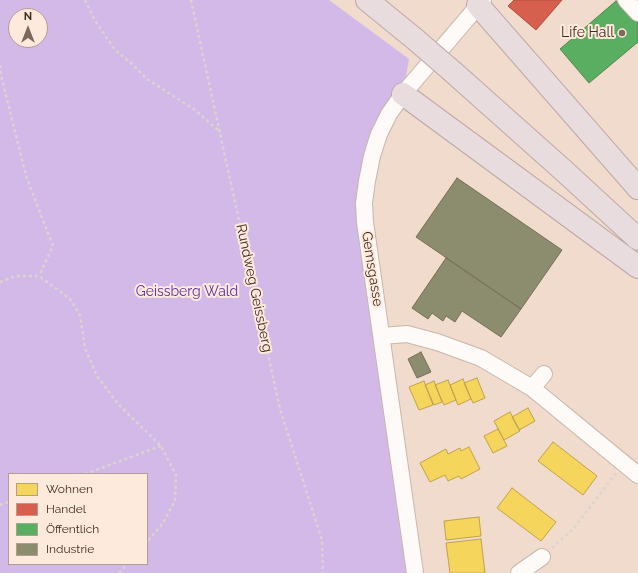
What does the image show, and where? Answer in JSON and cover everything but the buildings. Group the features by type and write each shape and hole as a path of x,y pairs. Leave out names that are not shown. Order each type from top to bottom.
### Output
{"highway":[{"path":"367,0 420,35"},
{"path":"384,0 420,35 638,223"},
{"path":"480,3 638,188"},
{"path":"457,67 563,170 638,239"},
{"path":"403,94 638,267"}],"street":[{"path":"626,0 638,13"},
{"name":"Gemsgasse","path":"415,573 365,222 364,203 372,156 379,134 389,114 403,94 480,3"},
{"path":"382,336 406,334 437,342 481,358 532,388 638,475"},
{"path":"532,388 544,374"},
{"path":"519,573 542,557"}],"path":[{"path":"85,0 94,19 115,50 131,63 147,80 195,110 219,131"},
{"name":"Rundweg Geissberg","path":"191,0 280,409 322,540 323,573"},
{"path":"0,65 1,75 26,176 53,246 38,276"},
{"path":"0,282 15,276 38,276 70,300 80,315 85,348 97,376 118,404 161,446 176,475 175,501 164,523 148,541"},
{"path":"88,473 161,446"},
{"path":"542,557 573,529 624,463"},
{"path":"119,573 126,565"}],"green space":[{"name":"Geissberg Wald","path":"0,0 329,0 409,59 403,94 367,181 415,573 0,573"}],"place":[{"name":"Life Hall","path":"622,33"}]}
